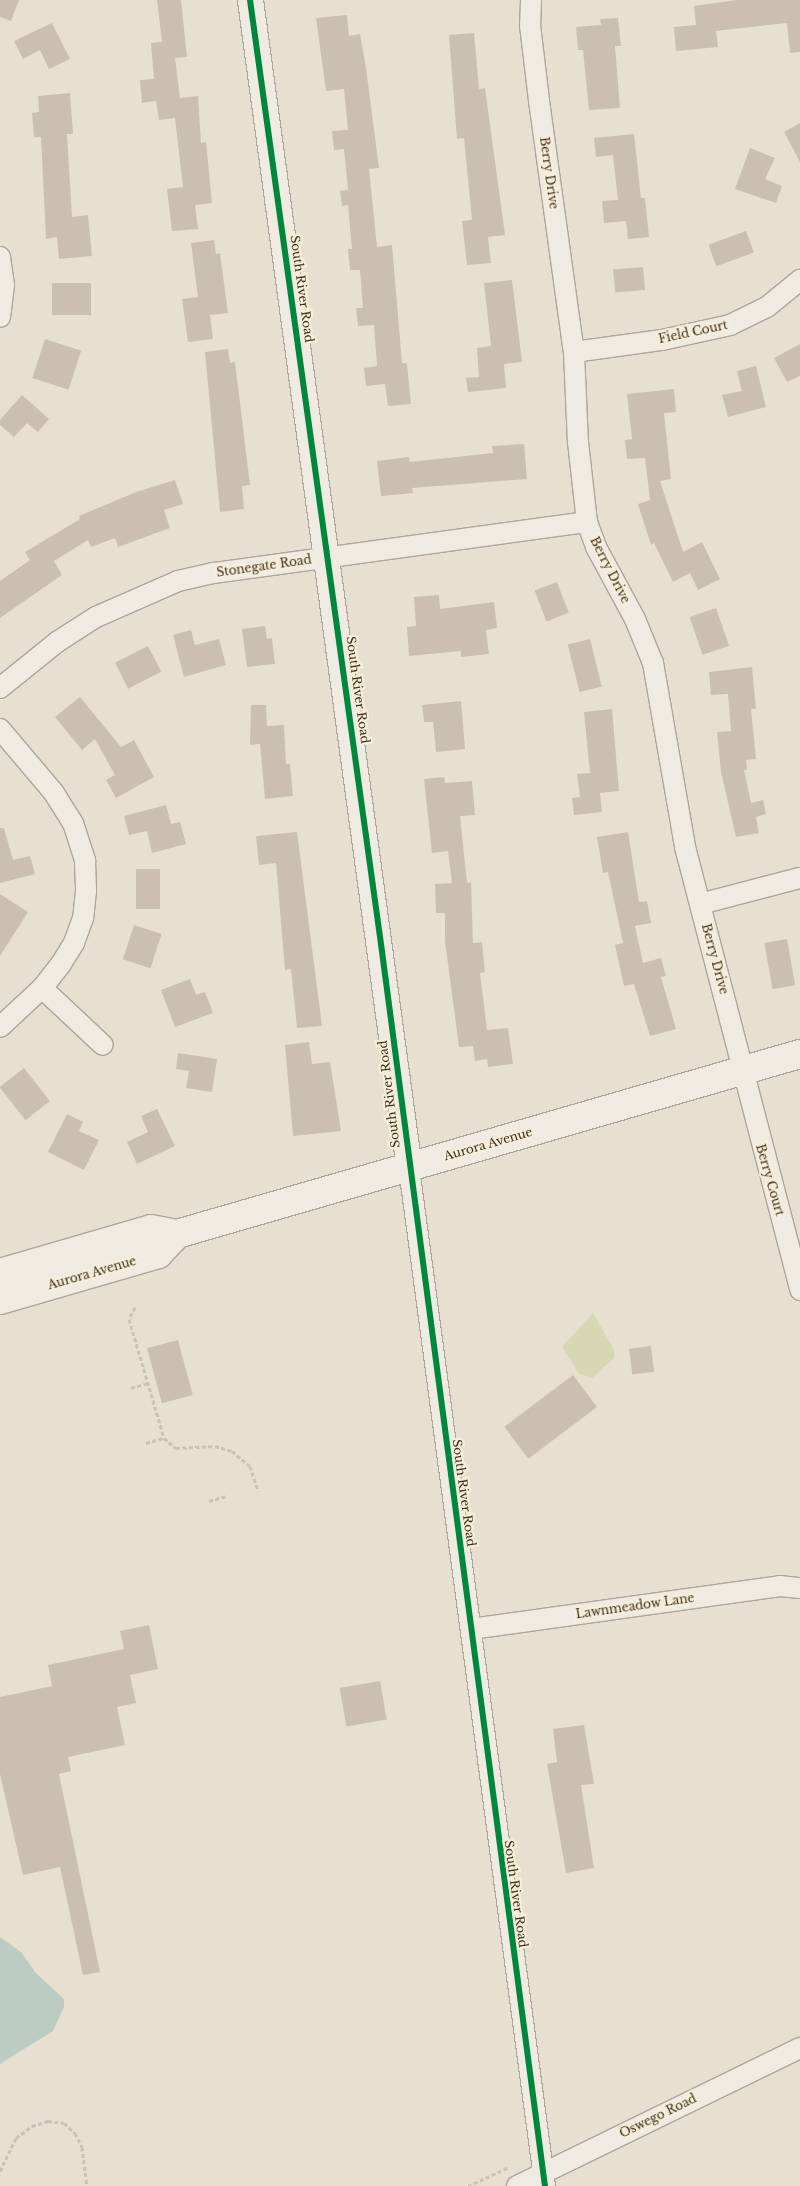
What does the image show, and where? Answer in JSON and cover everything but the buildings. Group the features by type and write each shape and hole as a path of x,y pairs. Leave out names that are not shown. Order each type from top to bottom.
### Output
{"main road":[{"name":"Aurora Avenue","path":"0,1273 151,1229 177,1234 800,1054"},
{"name":"Aurora Avenue","path":"0,1300 158,1254 177,1234"}],"street":[{"name":"South River Road","path":"250,0 328,557 544,2180"},
{"name":"Berry Drive","path":"531,0 530,25 539,101 574,352 578,442 587,522 596,547 635,618 653,663 660,691 671,779 742,1070"},
{"path":"0,257 4,284 0,316"},
{"name":"Field Court","path":"574,352 662,340 730,325 767,307 800,280"},
{"name":"Stonegate Road","path":"0,688 57,642 96,617 157,588 214,573 587,522"},
{"path":"0,729 67,812 84,862 83,918 74,943 42,988 0,1026"},
{"path":"700,904 800,878"},
{"path":"42,988 103,1046"},
{"name":"Berry Court","path":"742,1070 800,1290"},
{"name":"Lawnmeadow Lane","path":"471,1629 780,1586 800,1588"},
{"name":"Oswego Road","path":"517,2186 544,2180 800,2048"}],"path":[{"path":"135,1307 128,1319 164,1438 176,1448 216,1446 232,1451 250,1466 258,1491"},
{"path":"131,1388 148,1383"},
{"path":"146,1443 164,1438"},
{"path":"209,1501 226,1496"},
{"path":"0,2171 10,2148 24,2132 48,2121 64,2123 75,2133 82,2147 87,2186"},
{"path":"468,2186 509,2167"}],"green space":[{"path":"593,1313 614,1350 614,1358 592,1378 579,1374 562,1347"}],"shaded area":[{"path":"0,1937 21,1952 36,1973 64,1999 64,2007 53,2031 0,2064"}],"cycle path":[{"path":"250,0 381,944 545,2186"}]}
